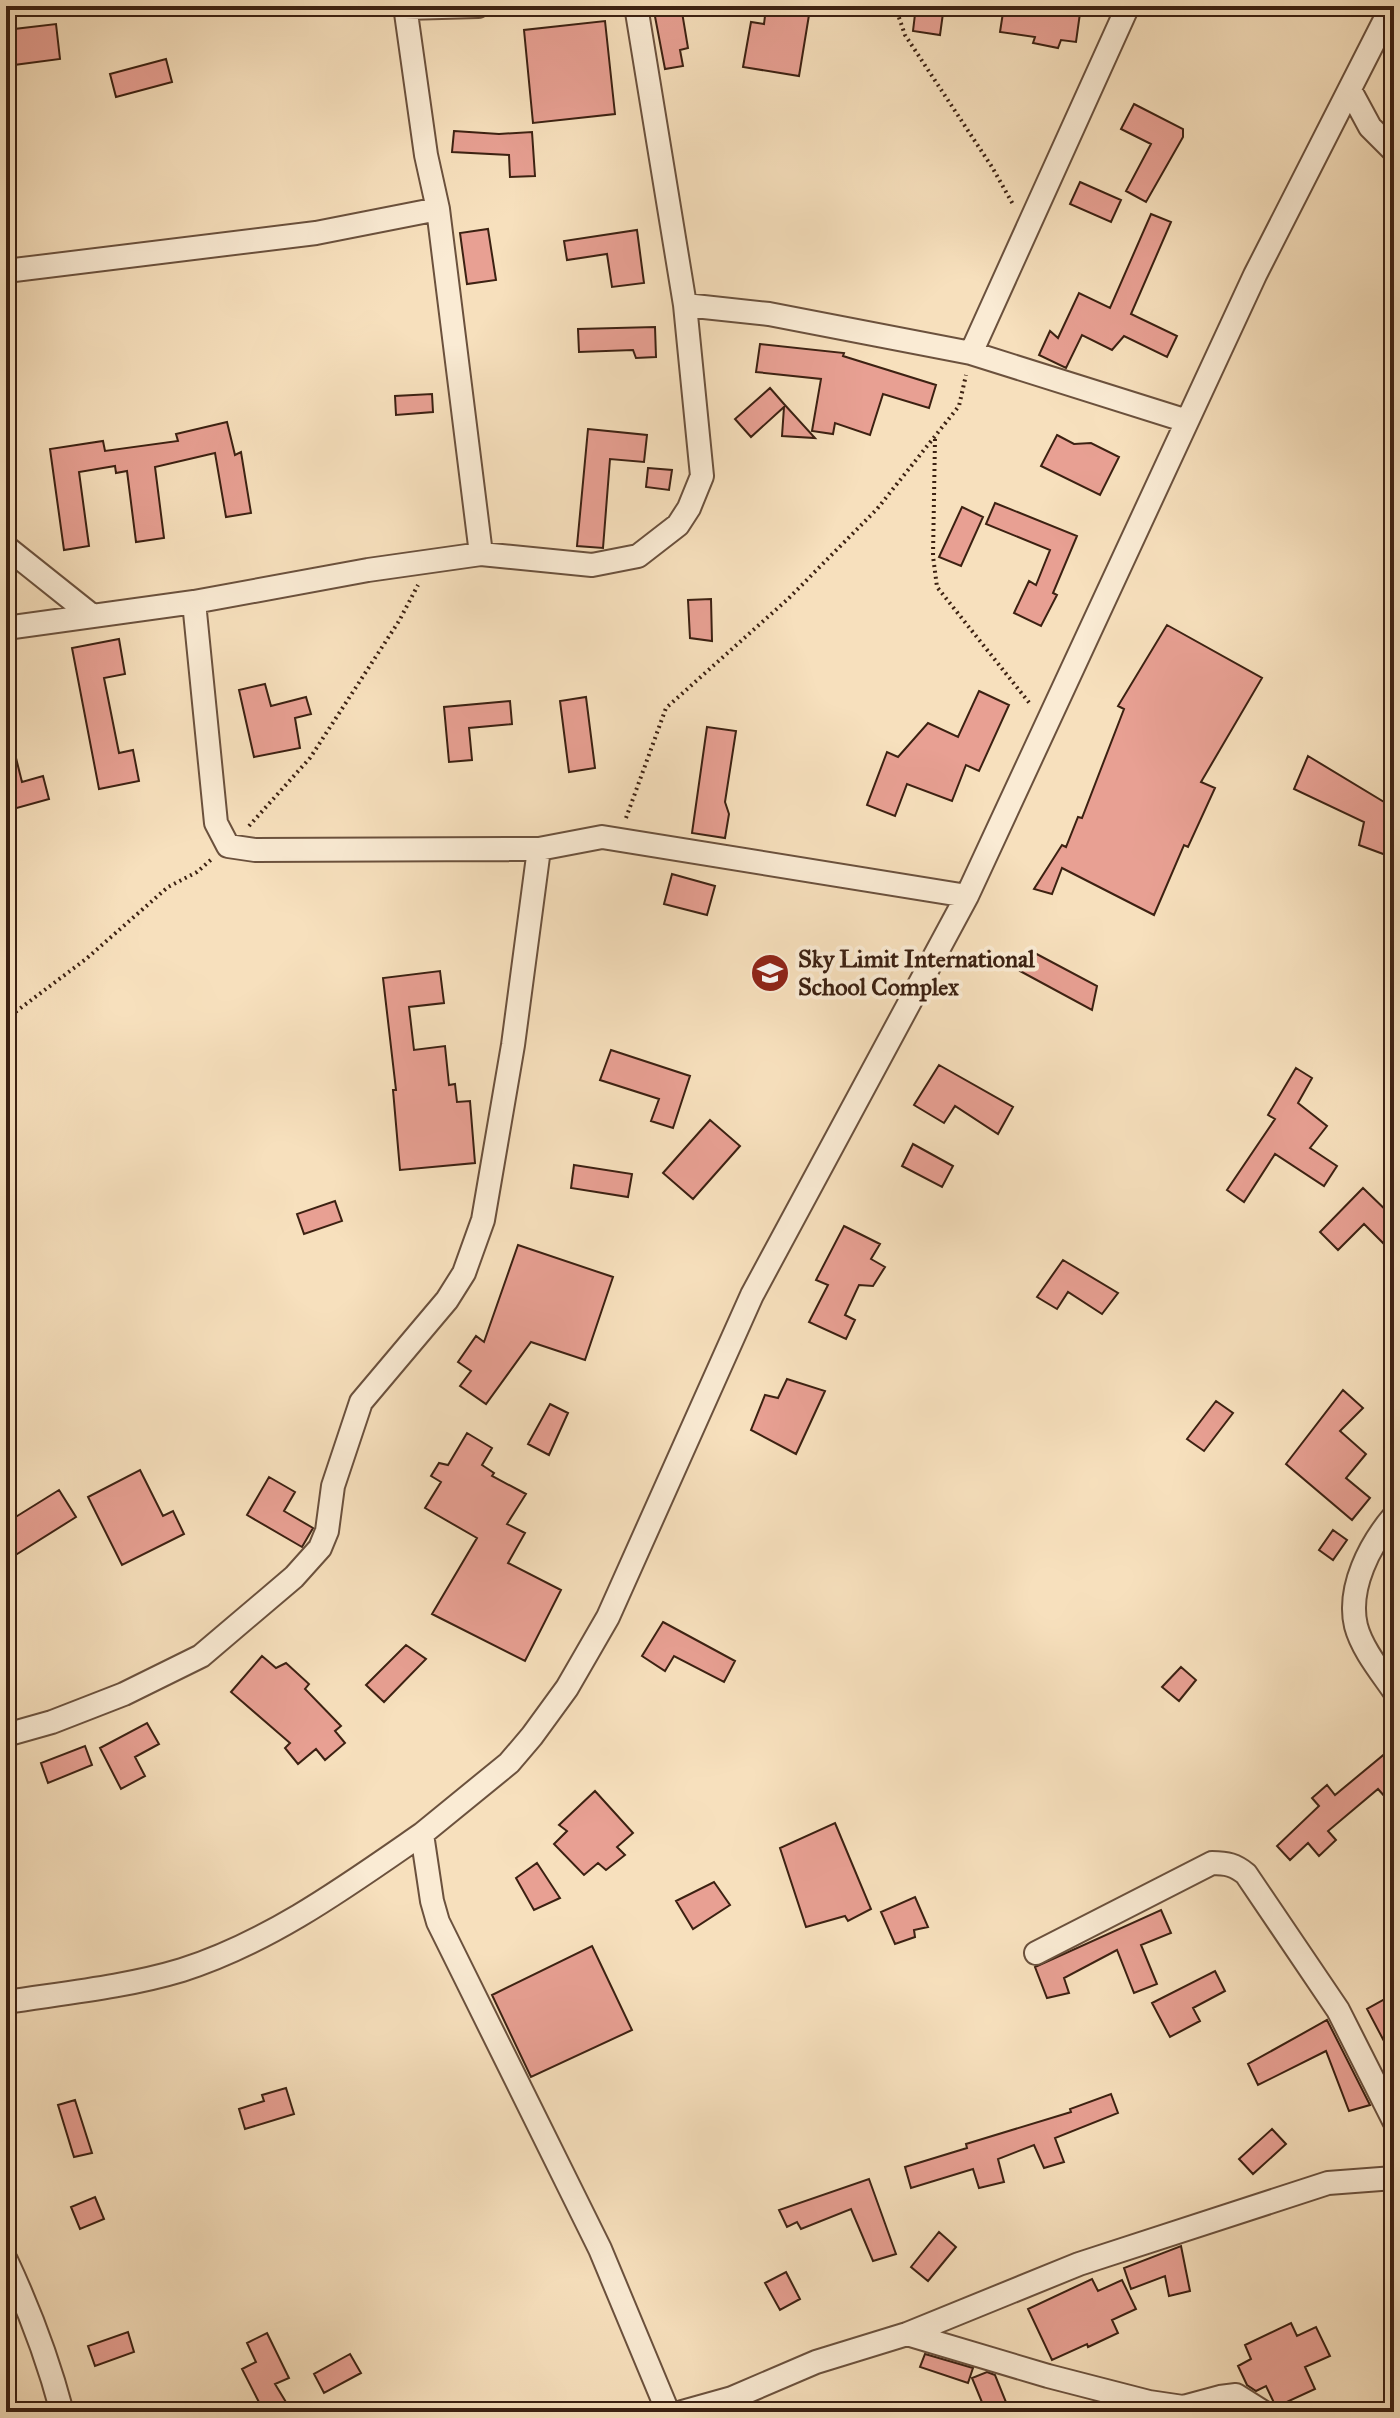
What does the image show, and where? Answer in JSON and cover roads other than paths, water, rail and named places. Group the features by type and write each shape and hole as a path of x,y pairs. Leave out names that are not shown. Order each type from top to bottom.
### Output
{"street":[{"path":"478,6 405,7 426,155 438,209 481,554"},
{"path":"6,628 194,602 368,570 481,554 592,565 638,556 678,525 689,508 702,476 685,305 636,6"},
{"path":"971,353 1128,6"},
{"path":"6,2002 153,1976 221,1956 303,1914 422,1834 509,1763 567,1688 608,1617 752,1295 967,896 1255,275 1392,6"},
{"path":"1350,90 1370,127 1394,151"},
{"path":"6,271 316,233 438,209"},
{"path":"685,305 769,314 971,353 1187,421"},
{"path":"6,547 90,614"},
{"path":"194,602 216,823 228,846 255,850 539,849 602,837 967,896"},
{"path":"6,1735 95,1705 201,1656 294,1577 320,1548 327,1531 333,1486 361,1402 447,1300 464,1273 483,1220 513,1045 539,849"},
{"path":"1394,1516 1383,1529 1355,1585 1356,1626 1372,1659 1394,1691"},
{"path":"422,1834 438,1922 610,2271 668,2412"},
{"path":"1036,1953 1212,1863 1236,1867 1246,1874 1338,2010 1394,2121"},
{"path":"682,2412 732,2398 816,2362 907,2334 1079,2264 1328,2183 1394,2178"},
{"path":"6,2260 30,2311 62,2412"},
{"path":"907,2334 1149,2402 1183,2407 1236,2395 1263,2412"}],"place":[{"name":"Sky Limit International School Complex","path":"770,973"}]}
